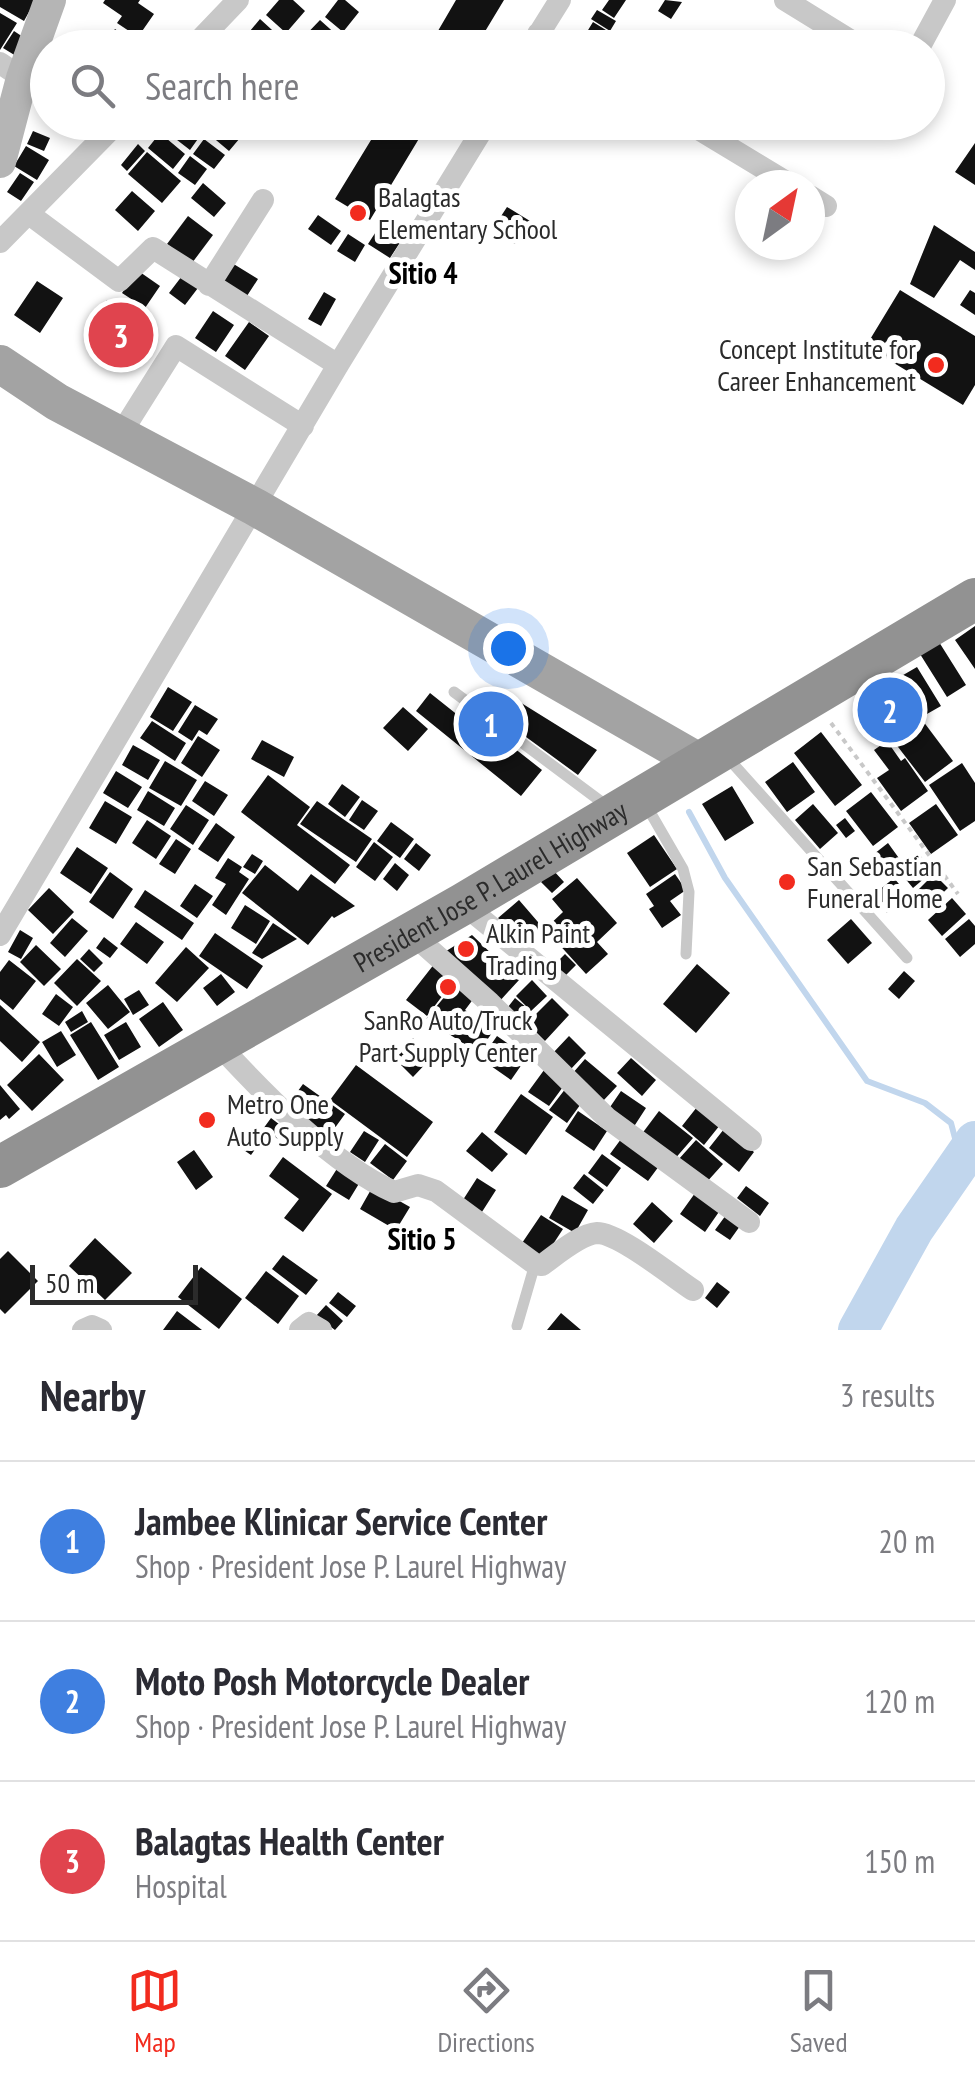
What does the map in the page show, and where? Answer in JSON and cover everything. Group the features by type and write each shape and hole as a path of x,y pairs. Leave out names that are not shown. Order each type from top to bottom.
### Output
{"highway":[{"name":"President Jose P. Laurel Highway","path":"0,1167 463,904 975,599"}],"main road":[{"path":"33,30 50,0"},
{"path":"0,162 11,70 30,36"},
{"path":"0,364 56,402 255,506 710,756"}],"street":[{"path":"209,30 238,0"},
{"path":"540,30 560,0"},
{"path":"785,0 824,10 845,30"},
{"path":"929,30 946,0"},
{"path":"0,242 101,140"},
{"path":"0,934 476,140"},
{"path":"717,140 766,170"},
{"path":"209,285 264,200"},
{"path":"29,214 119,281 153,248 338,366"},
{"path":"120,435 176,346 303,426"},
{"path":"463,904 751,1140"},
{"path":"410,932 490,1003 607,1118 749,1222"},
{"path":"218,1044 298,1124 378,1185 394,1192 418,1185 436,1190 535,1264 542,1265 597,1233 614,1238 693,1290"},
{"path":"300,1330 309,1323 321,1330"},
{"path":"82,1330 92,1326 100,1330"}],"lane":[{"path":"454,692 628,804 683,869 689,892 686,954"},
{"path":"710,756 906,958"},
{"path":"516,1326 535,1264"}],"path":[{"path":"810,695 958,894"}],"building":[{"path":"0,0 35,1 24,21 0,7"},
{"path":"140,0 138,3 154,14 143,30 128,30 117,23 122,16 103,3"},
{"path":"279,0 293,0 305,11 289,30 283,30 266,15"},
{"path":"338,0 345,0 359,12 345,30 325,17"},
{"path":"456,0 504,0 486,30 438,30"},
{"path":"609,0 626,0 614,18 602,10"},
{"path":"665,0 682,2 671,19 658,11"},
{"path":"597,10 616,21 608,30 591,19"},
{"path":"0,13 17,23 0,50"},
{"path":"260,19 272,30 251,30"},
{"path":"320,20 331,30 310,30"},
{"path":"593,22 606,30 588,30"},
{"path":"14,31 26,39 16,56 3,48"},
{"path":"30,138 49,140 44,151 27,144"},
{"path":"154,140 168,140 185,154 173,169 148,148"},
{"path":"177,140 197,140 190,150"},
{"path":"205,140 225,155 214,169 193,154"},
{"path":"216,140 238,140 229,151"},
{"path":"371,140 418,140 370,220 335,199"},
{"path":"975,143 975,185 955,172"},
{"path":"138,144 145,151 127,171 121,165"},
{"path":"26,146 49,160 37,180 14,166"},
{"path":"147,152 181,181 162,203 128,174"},
{"path":"190,156 207,169 195,185 178,173"},
{"path":"20,173 34,182 21,201 7,192"},
{"path":"203,183 226,203 214,217 191,198"},
{"path":"132,191 155,211 138,231 115,210"},
{"path":"507,207 530,221 515,244 492,230"},
{"path":"318,215 341,231 331,245 308,229"},
{"path":"188,216 213,235 192,263 167,244"},
{"path":"934,225 975,252 975,270 960,260 934,298 910,284"},
{"path":"379,227 401,241 390,258 368,244"},
{"path":"348,234 365,245 355,262 337,251"},
{"path":"232,263 258,279 245,299 220,283"},
{"path":"137,270 160,286 145,308 122,293"},
{"path":"185,272 201,284 185,305 169,293"},
{"path":"37,281 63,298 40,333 14,315"},
{"name":"Concept Institute for Career Enhancement","path":"900,290 975,336 975,385 963,405 866,346"},
{"path":"970,290 975,293 975,315 960,305"},
{"path":"324,292 336,299 321,326 308,319"},
{"path":"107,300 158,333 134,369 84,337"},
{"path":"213,311 234,325 216,352 195,338"},
{"path":"249,322 269,336 245,370 225,356"},
{"path":"975,626 975,669 955,640"},
{"path":"939,642 966,685 947,697 920,654"},
{"path":"917,667 941,706 883,739 860,700"},
{"path":"168,687 192,702 173,731 150,717"},
{"path":"430,693 474,728 480,721 542,770 521,796 416,711"},
{"path":"505,693 597,750 578,775 496,715 504,705 499,702"},
{"path":"195,705 218,719 207,735 199,730 192,741 178,732"},
{"path":"403,707 428,729 408,751 383,728"},
{"path":"152,721 186,743 175,761 140,738"},
{"path":"923,721 953,761 925,782 895,743"},
{"path":"821,732 862,785 835,806 794,753"},
{"path":"198,736 220,750 202,777 181,763"},
{"path":"262,740 294,757 284,777 251,759"},
{"path":"887,741 901,761 905,758 928,791 901,811 877,778 889,770 874,750"},
{"path":"133,745 160,760 148,780 122,765"},
{"path":"165,761 197,780 181,806 149,788"},
{"path":"793,762 815,792 787,812 765,782"},
{"path":"962,763 975,783 975,821 960,831 929,785"},
{"path":"116,771 142,787 128,808 103,793"},
{"path":"268,775 310,807 297,825 350,865 335,884 241,812"},
{"path":"205,781 228,795 214,816 192,801"},
{"path":"342,784 360,797 345,817 328,804"},
{"path":"732,786 754,823 725,841 702,804"},
{"path":"148,791 175,808 164,826 137,810"},
{"path":"871,792 898,827 873,846 846,811"},
{"path":"362,800 378,811 364,830 349,820"},
{"path":"105,801 132,817 116,844 89,828"},
{"path":"317,801 372,839 356,862 300,824"},
{"path":"813,804 838,833 820,849 795,820"},
{"path":"936,804 958,835 931,854 909,823"},
{"path":"186,805 209,820 193,845 170,829"},
{"path":"845,818 855,831 846,838 836,825"},
{"path":"147,820 171,836 156,859 132,843"},
{"path":"391,822 414,839 400,858 377,841"},
{"path":"216,823 235,837 218,862 198,849"},
{"path":"654,835 677,869 650,887 627,853"},
{"path":"176,839 191,849 175,874 159,864"},
{"path":"374,842 393,857 375,881 356,867"},
{"path":"416,843 431,855 419,871 404,859"},
{"path":"888,843 901,861 887,871 874,854"},
{"path":"77,847 108,868 91,894 60,873"},
{"path":"252,854 263,861 255,874 243,867"},
{"path":"919,854 933,871 913,888 899,871"},
{"path":"228,858 242,867 239,872 249,879 226,915 212,905 226,884 215,878"},
{"path":"395,863 409,875 397,891 383,879"},
{"path":"265,865 298,891 311,874 355,906 332,916 308,945 242,893"},
{"path":"553,870 564,882 552,893 541,882"},
{"path":"110,872 133,889 113,919 89,902"},
{"path":"675,874 686,890 670,901 681,915 662,928 649,909 654,906 646,894"},
{"path":"934,874 948,888 924,911 911,897"},
{"path":"577,878 617,923 597,942 608,954 586,974 545,929 563,912 552,899"},
{"path":"894,878 908,895 887,913 872,896"},
{"path":"195,884 213,896 197,918 180,906"},
{"path":"49,888 74,912 53,934 28,910"},
{"path":"145,890 194,923 182,940 134,907"},
{"path":"952,898 966,914 942,936 928,920"},
{"path":"519,900 544,929 524,947 498,918"},
{"path":"245,905 270,921 256,944 231,928"},
{"path":"72,918 88,931 65,957 50,943"},
{"path":"851,919 872,943 848,964 827,940"},
{"path":"969,919 975,926 975,944 960,957 945,939"},
{"path":"136,922 164,942 147,964 120,944"},
{"path":"273,923 297,939 262,959 252,953"},
{"path":"20,930 33,938 21,959 8,952"},
{"path":"215,933 263,966 247,989 199,956"},
{"path":"472,935 519,980 498,1003 443,953"},
{"path":"104,937 118,948 110,958 96,948"},
{"path":"36,945 61,969 44,986 20,962"},
{"path":"186,947 209,968 177,1002 155,983"},
{"path":"89,949 103,963 94,972 80,959"},
{"path":"565,954 576,965 565,976 554,965"},
{"path":"77,959 101,981 77,1006 54,983"},
{"path":"9,960 36,981 13,1010 0,999 0,972"},
{"path":"435,963 456,978 427,1016 406,1000"},
{"path":"697,964 730,993 696,1033 663,1004"},
{"path":"904,971 915,981 899,999 888,989"},
{"path":"221,974 235,992 217,1006 203,988"},
{"path":"532,980 547,996 531,1011 516,996"},
{"path":"456,983 474,998 465,1010 494,1030 478,1053 426,1019"},
{"path":"108,985 130,1012 108,1029 86,1003"},
{"path":"139,990 149,1005 133,1015 124,999"},
{"path":"56,994 73,1007 59,1026 42,1014"},
{"path":"515,998 533,1013 525,1022 508,1007"},
{"path":"552,998 569,1015 545,1041 527,1023"},
{"path":"163,1002 183,1030 159,1047 139,1019"},
{"path":"0,1005 40,1042 22,1062 0,1041"},
{"path":"82,1011 88,1022 71,1032 65,1022"},
{"path":"91,1022 119,1067 98,1080 70,1035"},
{"path":"126,1022 141,1047 119,1060 104,1035"},
{"path":"61,1031 76,1055 57,1067 42,1042"},
{"path":"497,1036 527,1057 511,1080 481,1059"},
{"path":"569,1036 586,1053 570,1070 553,1053"},
{"path":"413,1038 432,1057 413,1077 394,1058"},
{"path":"39,1054 64,1080 32,1111 7,1085"},
{"path":"631,1058 656,1080 642,1096 617,1073"},
{"path":"585,1059 617,1086 603,1101 572,1074"},
{"path":"356,1065 433,1122 407,1157 330,1100"},
{"path":"547,1066 568,1080 549,1106 528,1092"},
{"path":"303,1084 345,1114 329,1136 287,1106"},
{"path":"0,1085 20,1109 9,1119 6,1115 0,1120"},
{"path":"566,1088 583,1101 567,1123 549,1110"},
{"path":"621,1091 646,1108 633,1128 608,1110"},
{"path":"521,1094 553,1117 526,1155 494,1132"},
{"path":"697,1107 720,1125 704,1145 682,1126"},
{"path":"578,1111 607,1131 594,1151 565,1131"},
{"path":"659,1111 693,1138 673,1161 641,1135"},
{"path":"271,1118 288,1131 281,1141 263,1129"},
{"path":"724,1129 754,1152 739,1172 709,1148"},
{"path":"245,1130 261,1141 251,1155 235,1144"},
{"path":"364,1131 379,1140 365,1162 350,1152"},
{"path":"482,1132 508,1154 492,1172 466,1151"},
{"path":"624,1135 662,1162 648,1181 610,1154"},
{"path":"696,1140 723,1164 705,1184 678,1160"},
{"path":"385,1144 407,1161 393,1180 370,1163"},
{"path":"194,1150 213,1177 196,1190 177,1162"},
{"path":"602,1154 621,1168 607,1187 588,1173"},
{"path":"283,1157 332,1194 303,1232 284,1218 299,1199 269,1176"},
{"path":"340,1164 363,1177 349,1200 326,1186"},
{"path":"584,1174 604,1190 593,1204 573,1188"},
{"path":"477,1178 496,1190 480,1215 461,1203"},
{"path":"373,1186 410,1207 396,1230 360,1209"},
{"path":"746,1186 769,1203 760,1216 737,1198"},
{"path":"698,1189 723,1206 705,1232 680,1214"},
{"path":"562,1195 588,1210 575,1233 549,1218"},
{"path":"652,1202 673,1221 654,1243 633,1224"},
{"path":"541,1215 563,1229 542,1261 520,1246"},
{"path":"726,1215 740,1226 730,1240 715,1230"},
{"path":"95,1238 132,1273 105,1300 69,1266"},
{"path":"8,1251 38,1281 5,1314 0,1309 0,1259"},
{"path":"283,1255 318,1280 306,1295 272,1269"},
{"path":"201,1267 242,1299 219,1329 178,1297"},
{"path":"266,1271 299,1296 278,1324 245,1298"},
{"path":"717,1282 730,1292 717,1308 705,1298"},
{"path":"338,1292 356,1306 347,1317 329,1303"},
{"path":"326,1305 343,1321 335,1330 316,1316"},
{"path":"177,1311 202,1330 163,1330"},
{"path":"561,1313 581,1330 547,1330"}],"waterway":[{"path":"689,812 725,878 867,1081 925,1103 951,1123 961,1161"},
{"path":"858,1330 914,1229 975,1141"}],"place":[{"name":"Balagtas Elementary School","path":"358,213"},
{"name":"Balagtas Health Center","path":"121,335"},
{"name":"Concept Institute for Career Enhancement","path":"936,365"},
{"name":"Moto Posh Motorcycle Dealer","path":"890,710"},
{"name":"Jambee Klinicar Service Center","path":"491,724"},
{"name":"San Sebastian Funeral Home","path":"787,882"},
{"name":"Alkin Paint Trading","path":"466,949"},
{"name":"SanRo Auto/Truck Part Supply Center","path":"448,987"},
{"name":"Metro One Auto Supply","path":"207,1120"}],"district":[{"name":"Sitio 4","path":"423,274"},
{"name":"Sitio 5","path":"422,1240"}]}
